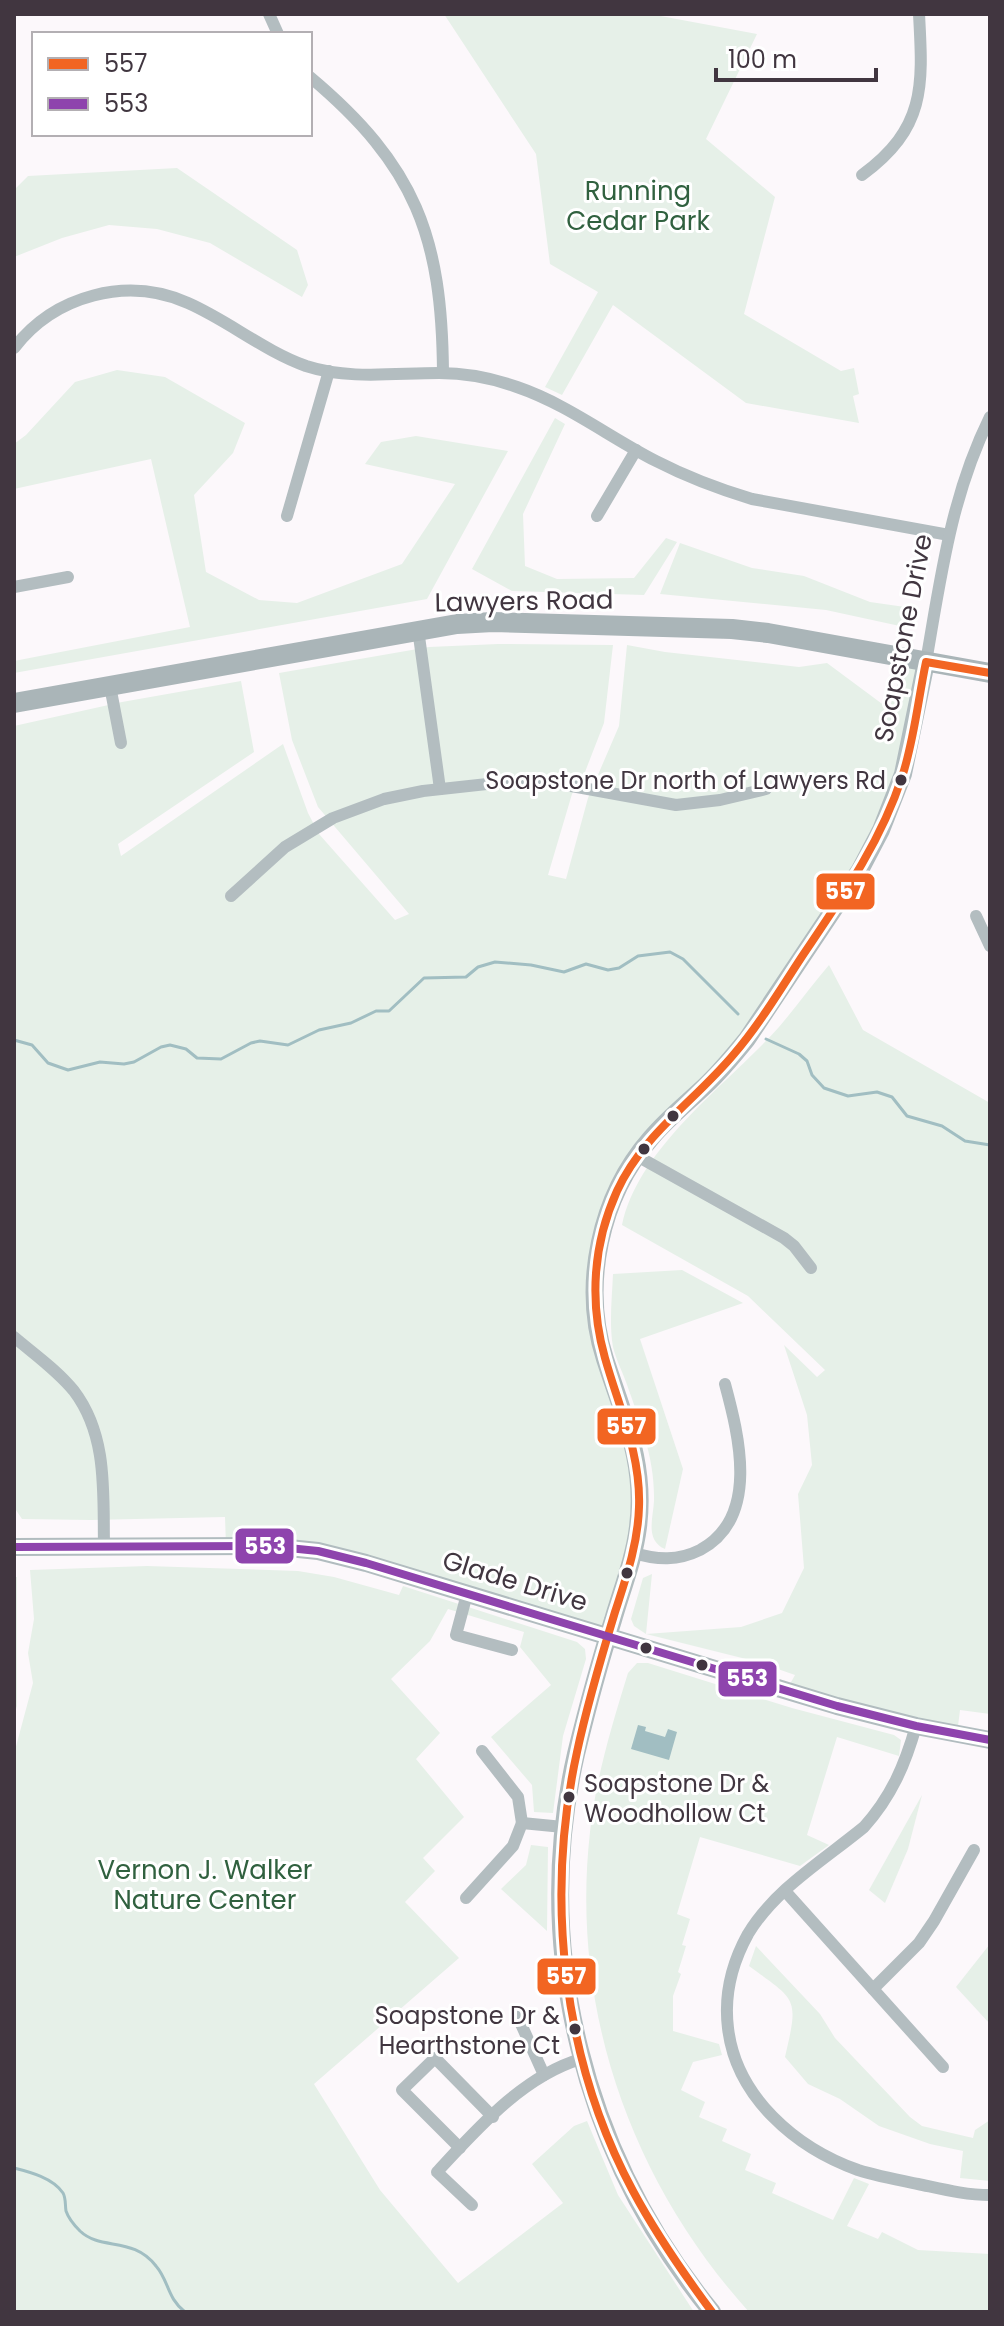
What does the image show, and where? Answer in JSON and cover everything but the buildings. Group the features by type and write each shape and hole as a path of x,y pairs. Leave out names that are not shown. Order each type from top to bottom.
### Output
{"main road":[{"name":"Lawyers Road","path":"14,703 418,629 493,622 732,629 990,673"}],"street":[{"path":"862,175 900,138 917,104 922,68 919,14"},
{"path":"312,79 338,100 379,144 408,190 429,242 439,286 443,373"},
{"path":"14,348 33,328 63,306 98,294 135,291 172,297 189,303 282,356 329,371 364,375 443,373 491,379 534,394 697,480 752,499 949,535"},
{"path":"287,516 329,371"},
{"name":"Soapstone Drive","path":"712,2312 673,2260 632,2191 600,2118 581,2059 568,1996 561,1935 563,1827 575,1759 634,1553 640,1509 638,1469 631,1433 603,1352 595,1292 598,1253 608,1214 637,1156 676,1111 725,1066 747,1039 860,870 890,812 900,783 926,662 949,535 963,480 990,417"},
{"path":"597,516 636,450"},
{"path":"14,587 68,577"},
{"path":"418,629 440,789"},
{"path":"110,686 121,743"},
{"path":"231,896 285,847 333,818 384,799 440,789 533,779 676,805 720,800 766,789"},
{"path":"976,916 990,946"},
{"path":"637,1156 784,1238 811,1268"},
{"path":"14,1337 73,1391 93,1427 102,1465 104,1546"},
{"path":"634,1553 662,1559 691,1554 716,1539 732,1518 739,1491 740,1457 736,1422 725,1384"},
{"name":"Glade Drive","path":"14,1547 269,1546 318,1551 837,1706 990,1740"},
{"path":"467,1594 456,1635 512,1650"},
{"path":"916,1726 899,1777 876,1814 854,1836 785,1891 757,1921 741,1948 731,1977 727,1998 729,2037 748,2086 778,2121 806,2144 837,2161 883,2177 956,2192 990,2195"},
{"path":"466,1898 513,1846 522,1823 518,1797 482,1751"},
{"path":"522,1823 563,1827"},
{"path":"873,1989 919,1943 974,1850"},
{"path":"785,1891 943,2067"},
{"path":"517,2015 544,2075"},
{"path":"460,2148 402,2090 435,2058 493,2117"},
{"path":"472,2205 437,2172 526,2086 566,2063 581,2059"}],"green space":[{"name":"Running Cedar Park","path":"444,14 650,14 757,34 706,139 775,197 744,314 841,371 854,368 859,394 853,396 859,423 746,403 613,305 562,395 545,387 598,292 550,264 536,154"},
{"path":"177,168 297,250 308,285 302,297 210,243 157,229 109,225 62,238 14,257 14,190 28,176"},
{"path":"117,370 165,377 245,423 233,453 194,495 206,572 259,600 297,603 402,564 455,484 365,464 381,442 416,436 508,451 427,599 14,673 14,661 190,627 151,459 14,489 14,444 75,382"},
{"path":"555,418 565,424 523,514 525,566 557,579 634,578 666,538 677,542 644,595 512,591 472,569"},
{"path":"680,543 752,568 804,576 870,602 912,608 909,628 826,610 660,594"},
{"path":"613,645 604,723 585,772 572,794 548,875 566,879 588,798 619,726 627,645 799,667 827,663 889,709 907,658 926,662 890,812 747,1039 626,1173 595,1292 640,1495 608,1637 366,1563 226,1546 225,1517 22,1519 14,1507 14,726 122,702 241,681 254,752 118,844 121,856 283,744 308,813 319,834 395,920 409,914 318,807 292,740 279,673 429,647"},
{"path":"829,965 863,1030 990,1103 990,1714 960,1710 957,1734 786,1691 795,1675 758,1662 646,1634 741,1627 782,1613 804,1568 798,1494 812,1465 807,1415 784,1345 817,1377 825,1370 748,1296 622,1225 631,1196 665,1143 779,1027"},
{"path":"682,1270 743,1303 640,1339 683,1469 665,1549 652,1535 654,1485 646,1440 613,1347 613,1274"},
{"name":"Vernon J. Walker Nature Center","path":"147,1566 298,1571 334,1577 399,1595 403,1586 577,1642 585,1649 586,1659 563,1736 553,1813 534,1812 532,1785 491,1737 551,1685 520,1647 524,1632 448,1609 430,1641 391,1679 440,1733 416,1759 464,1817 423,1858 435,1871 405,1902 459,1958 314,2084 380,2190 458,2283 563,2203 532,2164 574,2126 587,2121 618,2195 694,2312 14,2312 14,1754 33,1683 28,1653 34,1619 30,1570"},
{"path":"652,1574 646,1634 634,1626 631,1619 643,1578"},
{"path":"14,1577 17,1577 17,1706 14,1716"},
{"path":"637,1663 648,1663 792,1708 894,1735 901,1740 899,1756 837,1737 807,1835 829,1845 800,1866 700,1837 677,1914 690,1919 682,1945 686,1946 678,1972 681,1974 673,1996 673,2031 719,2044 722,2055 693,2062 681,2090 705,2102 699,2117 727,2129 722,2141 751,2154 745,2170 776,2183 772,2193 833,2220 854,2178 869,2184 847,2226 878,2239 882,2232 918,2250 990,2254 990,2312 749,2312 707,2261 672,2207 642,2149 618,2089 600,2027 590,1963 586,1898 593,1812 616,1712 628,1673"},
{"path":"922,1795 908,1849 885,1903 869,1890"},
{"path":"531,1845 548,1847 547,1931 501,1889 526,1865"},
{"path":"990,1944 990,2024 956,1987"},
{"path":"756,1946 820,2014 835,2038 922,2126 973,2138 975,2130 990,2120 990,2181 960,2178 963,2151 930,2144 879,2126 840,2099 808,2084 785,2057 792,2022 790,2002 785,1994 749,1966"}],"water":[{"path":"638,1725 646,1727 645,1731 665,1737 668,1729 677,1732 669,1760 631,1749"}],"waterway":[{"path":"14,1040 32,1045 48,1063 68,1070 100,1062 134,1062 170,1045 186,1049 197,1058 221,1059 251,1043 260,1041 288,1045 319,1030 351,1023 376,1011 389,1011 424,978 466,977 478,967 495,962 564,972 586,964 608,970 619,968 638,956 670,952 683,959 738,1014"},
{"path":"766,1039 799,1054 824,1088 848,1096 877,1092 892,1097 907,1116 942,1126 965,1141 990,1145"},
{"path":"14,2168 41,2176 59,2188 64,2195 68,2216 88,2237 127,2247 147,2257 185,2312"}],"transit line":[{"name":"557","path":"712,2312 651,2223 609,2140 590,2087 566,1976 562,1863 567,1807 585,1717 631,1561 639,1507 633,1450 600,1337 595,1295 598,1252 609,1211 628,1171 655,1135 719,1071 752,1031 871,848 893,802 906,763 926,662 990,673"},
{"name":"553","path":"14,1547 269,1546 318,1551 837,1706 990,1740"}],"place":[{"name":"Soapstone Dr north of Lawyers Rd","path":"901,780"},
{"name":"Soapstone Dr & Woodhollow Ct","path":"569,1797"},
{"name":"Soapstone Dr & Hearthstone Ct","path":"575,2029"}]}
